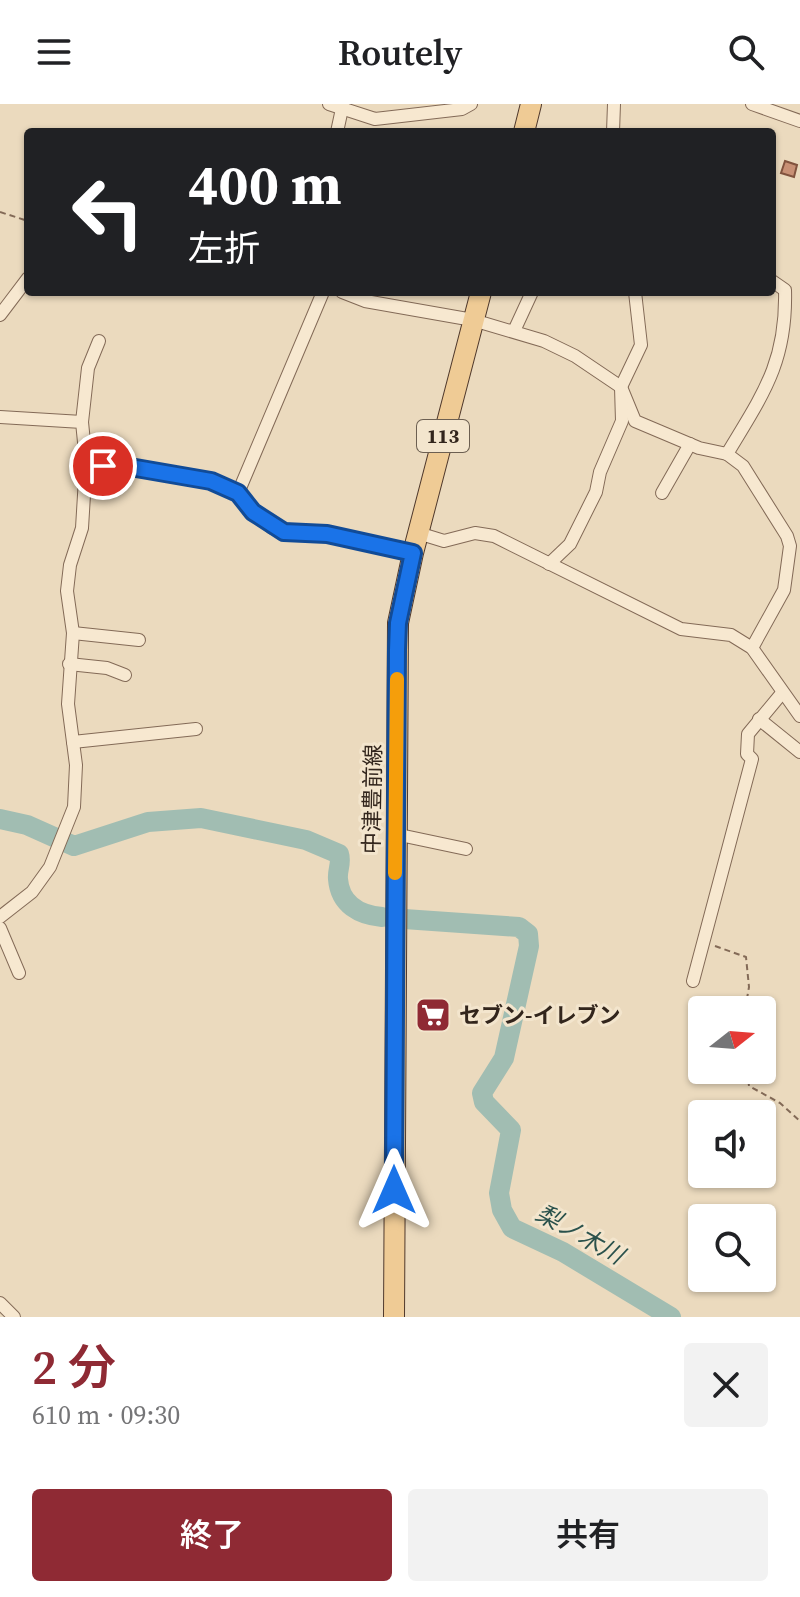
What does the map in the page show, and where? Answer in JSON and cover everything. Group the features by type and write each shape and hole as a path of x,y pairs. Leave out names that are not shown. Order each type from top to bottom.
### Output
{"main road":[{"path":"525,128 531,104"},
{"name":"中津豊前線","path":"394,1317 398,623 415,543 480,296"}],"street":[{"path":"337,128 338,105 375,119 462,109 471,104"},
{"path":"613,128 614,104"},
{"path":"752,104 800,121"},
{"path":"0,315 24,283"},
{"path":"727,454 774,375 786,330 785,290 776,284"},
{"path":"238,493 321,296"},
{"path":"352,296 514,331 575,356 621,387 635,421 690,444 727,454 743,466 758,495 787,536 790,546 784,590 752,648"},
{"path":"514,331 530,296"},
{"path":"549,564 570,544 596,492 600,472 622,421 621,387 641,345 635,296"},
{"path":"786,330 800,327"},
{"path":"0,917 32,892 50,867 69,827 74,807 73,742 68,704 73,633 67,591 70,565 82,528 86,462 82,422 88,368 99,341"},
{"path":"0,417 82,422"},
{"path":"662,493 690,444"},
{"path":"86,462 192,477 238,493 253,512 284,532 415,543 444,541 475,533 494,536 681,629 731,635 752,648 800,716"},
{"path":"73,633 139,640"},
{"path":"69,664 107,668 125,675"},
{"path":"693,981 752,759 747,754 748,734 782,693"},
{"path":"759,719 800,752"},
{"path":"73,742 196,729"},
{"path":"395,834 466,849"},
{"path":"0,928 19,973"},
{"path":"0,1303 14,1317"}],"path":[{"path":"0,212 24,220"},
{"path":"703,942 746,957 747,996"},
{"path":"749,1084 780,1103 800,1121"}],"building":[{"path":"785,161 797,165 794,177 781,173"}],"waterway":[{"name":"梨ノ木川","path":"0,819 27,825 74,846 148,822 201,818 306,840 339,854 338,879 347,902 359,911 382,917"},
{"name":"梨ノ木川","path":"404,919 519,927 528,934 529,946 504,1058 482,1093 484,1102 511,1130 499,1193 502,1210 512,1228 563,1252 671,1317"}],"slow traffic":[{"path":"395,873 397,679"}],"place":[{"name":"セブン-イレブン","path":"433,1015"}],"route":[{"path":"103,466 130,467 211,481 238,493 253,512 272,528 284,532 327,534 413,553 398,623 397,650 394,1190"}]}
